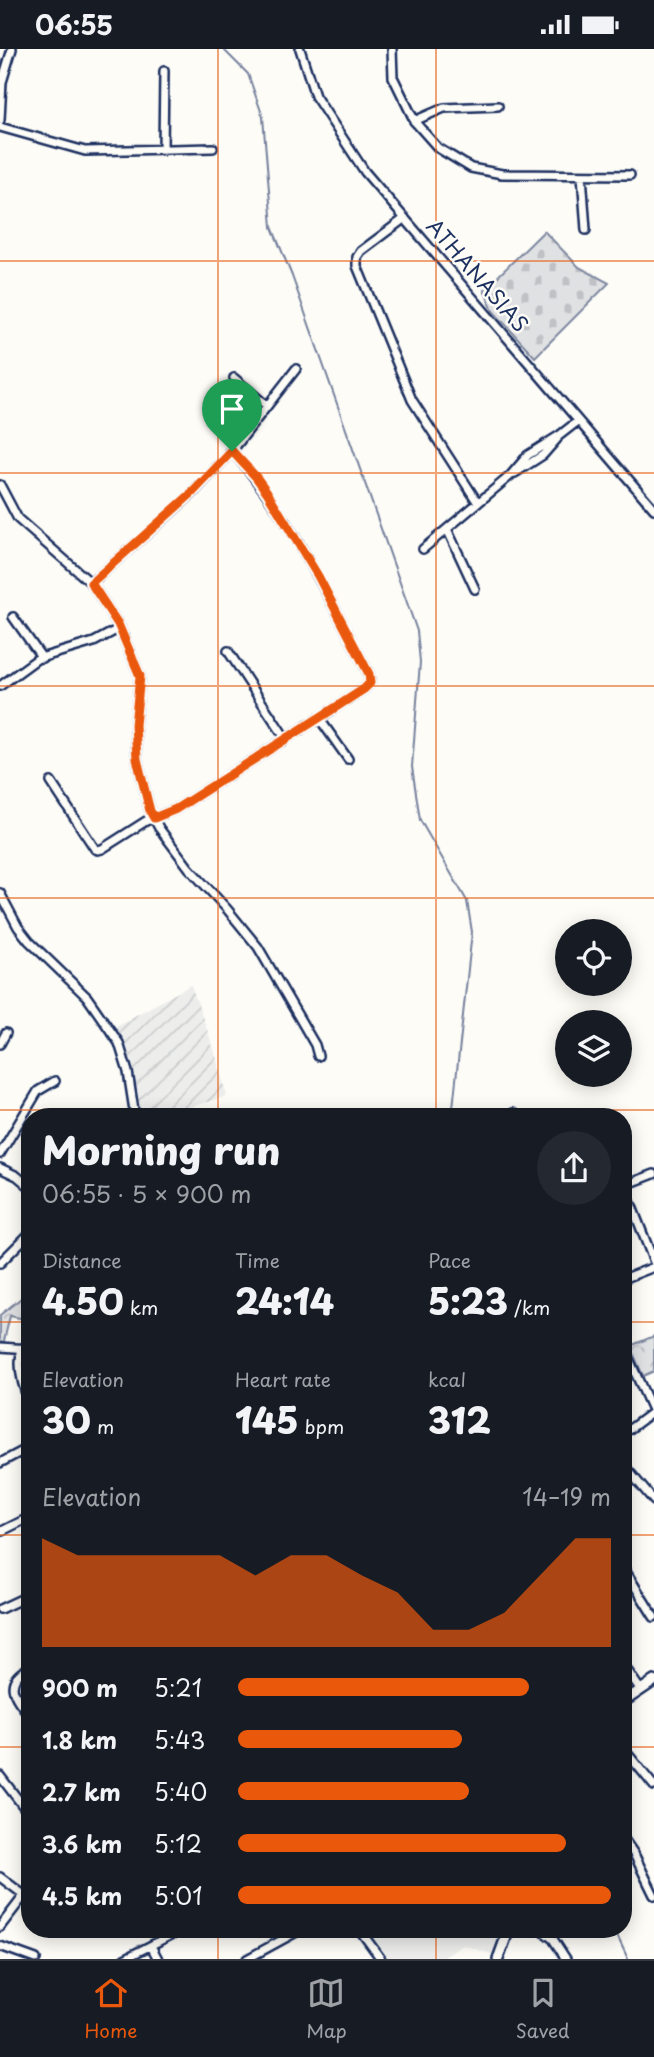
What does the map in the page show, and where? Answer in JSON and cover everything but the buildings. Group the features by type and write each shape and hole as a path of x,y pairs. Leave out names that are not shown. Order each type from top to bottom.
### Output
{"main road":[{"path":"632,1695 654,1681"},
{"path":"498,1959 506,1938"}],"street":[{"path":"0,120 1,82 12,49"},
{"name":"ATHANASIAS","path":"300,49 314,96 365,172 654,509"},
{"path":"392,49 393,77 414,121 438,148 471,168 502,174 630,175"},
{"path":"163,150 164,71"},
{"path":"414,121 444,109 498,106"},
{"path":"0,127 85,151 214,148"},
{"path":"582,175 586,230"},
{"path":"405,218 360,251 357,266 412,400 478,503"},
{"path":"91,583 192,493 232,451 296,369"},
{"path":"233,378 267,406"},
{"path":"423,549 510,476 528,455 578,421"},
{"path":"51,782 98,850 154,818 176,809 370,683 312,568 267,492 232,451"},
{"path":"0,485 18,519 91,583 120,628 140,676 135,725 137,759 150,811 159,828 189,868 258,947 315,1045 318,1056"},
{"path":"447,529 474,589"},
{"path":"13,617 42,658"},
{"path":"0,686 37,659 94,642 120,628"},
{"path":"228,651 286,739"},
{"path":"319,718 348,759"},
{"path":"0,893 24,934 87,997 119,1043 128,1072 134,1108"},
{"path":"0,1044 6,1033"},
{"path":"28,1108 38,1091 55,1081"},
{"path":"0,1154 21,1119"},
{"path":"0,1168 21,1179"},
{"path":"632,1183 654,1174"},
{"path":"632,1206 654,1262"},
{"path":"0,1263 21,1242"},
{"path":"632,1276 654,1267"},
{"path":"0,1347 21,1348"},
{"path":"21,1356 21,1375"},
{"path":"632,1366 653,1412 632,1427"},
{"path":"0,1463 21,1452"},
{"path":"632,1474 654,1500"},
{"path":"0,1532 21,1522"},
{"path":"632,1581 654,1616"},
{"path":"0,1609 21,1599"},
{"path":"21,1673 13,1683 15,1696 21,1704"},
{"path":"632,1678 639,1689"},
{"path":"632,1758 653,1781"},
{"path":"0,1776 21,1803"},
{"path":"632,1851 653,1892"},
{"path":"0,1877 21,1893"},
{"path":"0,1927 21,1898"},
{"path":"124,1959 166,1938"},
{"path":"247,1959 286,1938"},
{"path":"365,1938 380,1959"},
{"path":"552,1938 566,1959"},
{"path":"0,1946 36,1959"},
{"path":"151,1946 158,1959"}],"shaded area":[{"path":"191,985 213,1046 227,1096 187,1108 139,1108 116,1026"},
{"path":"371,1938 503,1938 497,1956 463,1945 441,1959 386,1959"}],"green space":[{"path":"544,231 579,267 609,283 535,357 493,311 484,290"},
{"path":"21,1298 21,1318 10,1316 3,1345 0,1345 0,1315"},
{"path":"654,1336 654,1371 643,1376 632,1345"}],"waterway":[{"path":"223,49 248,74 263,117 272,227 292,276 417,631 420,662 412,767 420,820 467,901 472,932 453,1108"},
{"path":"618,1938 628,1959"}],"route":[{"path":"232,451 267,492 318,576 369,674 370,683 176,809 154,818 137,759 135,725 140,676 118,624 91,583 192,493 232,451"}]}
